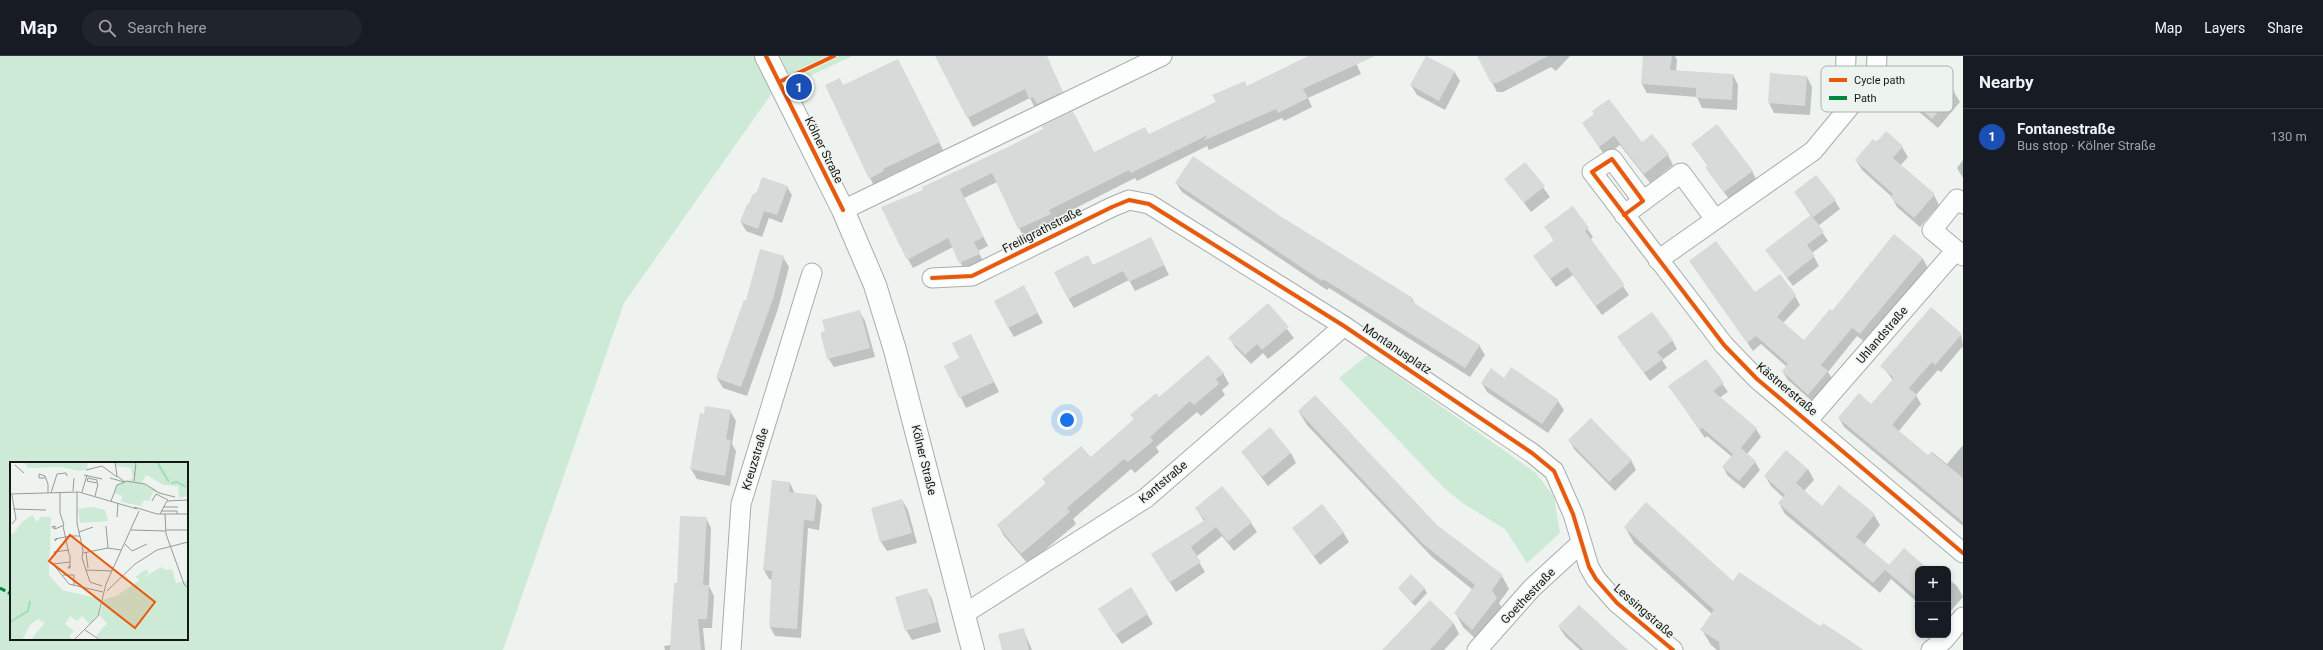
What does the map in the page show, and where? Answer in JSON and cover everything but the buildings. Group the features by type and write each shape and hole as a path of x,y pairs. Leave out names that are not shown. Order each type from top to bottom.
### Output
{"main road":[{"name":"Kölner Straße","path":"766,56 843,210 875,285 895,350 973,650"}],"street":[{"path":"843,210 1162,56"},
{"path":"1846,56 1846,66"},
{"path":"1876,66 1877,56"},
{"path":"1658,260 1812,150 1844,112"},
{"name":"Kästnerstraße","path":"1643,201 1612,159 1592,172 1724,346 1757,379 1808,420 1963,553"},
{"path":"1624,215 1681,173 1715,219"},
{"name":"Uhlandstraße","path":"1808,420 1960,253 1932,230 1957,199 1963,204"},
{"name":"Freiligrathstraße","path":"932,278 972,276 1091,216 1129,200 1149,204 1159,209"},
{"name":"Montanusplatz","path":"1159,209 1344,326 1532,453 1554,471 1573,514 1581,543"},
{"name":"Kreuzstraße","path":"731,650 741,504 812,273"},
{"name":"Kantstraße","path":"964,614 1146,498 1344,326"},
{"name":"Goethestraße","path":"1477,650 1532,588 1581,543"},
{"name":"Lessingstraße","path":"1581,543 1589,567 1605,591 1673,650"},
{"path":"1931,650 1944,640 1963,617"}],"green space":[{"path":"0,56 753,56 772,93 624,303 503,650 0,650"},
{"path":"780,56 852,56 793,84"},
{"path":"1368,355 1536,473 1554,497 1560,533 1527,563 1505,529 1464,504 1445,489 1339,378"}],"marked path":[{"path":"0,588 10,593"}],"cycle path":[{"path":"766,56 843,210"},
{"path":"779,82 834,56"},
{"path":"1624,215 1643,201 1612,159 1592,172 1724,345 1757,379 1963,553"},
{"path":"932,278 972,276 1129,200 1149,204 1344,326 1532,453 1554,471 1573,514 1589,567 1596,579 1617,603 1673,650"}],"place":[{"name":"Fontanestraße","path":"799,87"}]}
